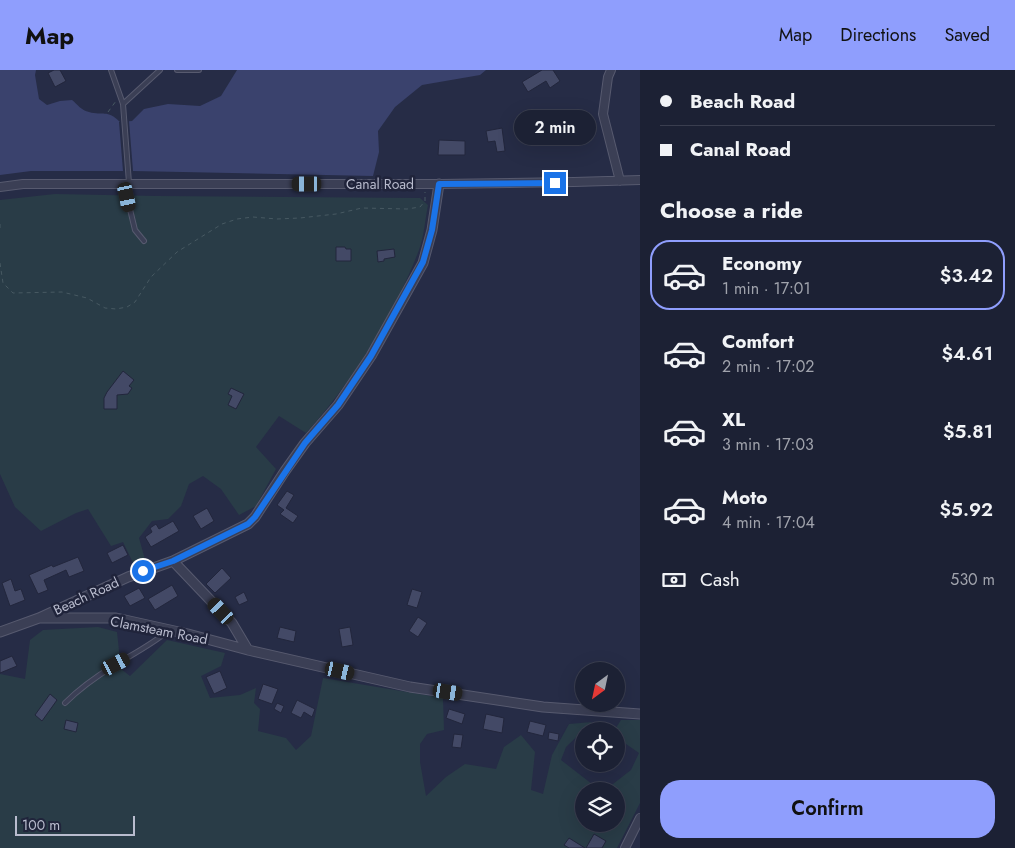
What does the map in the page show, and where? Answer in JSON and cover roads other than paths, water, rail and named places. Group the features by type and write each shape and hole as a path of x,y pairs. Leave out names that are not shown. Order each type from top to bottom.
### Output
{"street":[{"path":"611,70 608,77 603,114 620,181"},
{"name":"Canal Road","path":"0,187 23,184 439,184 640,180"},
{"name":"Beach Road","path":"0,632 40,618 128,577 173,561 248,524 255,517 305,443 338,405 371,356 423,262 432,230 439,184"},
{"path":"173,561 232,623 248,650"},
{"name":"Clamsteam Road","path":"40,618 116,618 410,686 544,706 640,714"},
{"path":"625,848 640,818"}],"lane":[{"path":"112,70 123,104 128,183 127,197 134,230 144,241"},
{"path":"123,104 160,70"},
{"path":"177,70 199,70"},
{"path":"65,702 89,682 145,648 170,630"}],"water":[{"path":"0,70 36,70 35,75 39,99 47,105 72,100 86,111 108,114 120,122 132,121 144,109 168,104 200,106 221,96 237,70 486,70 480,75 422,85 395,107 378,131 379,152 373,176 133,171 31,171 0,175"}]}
